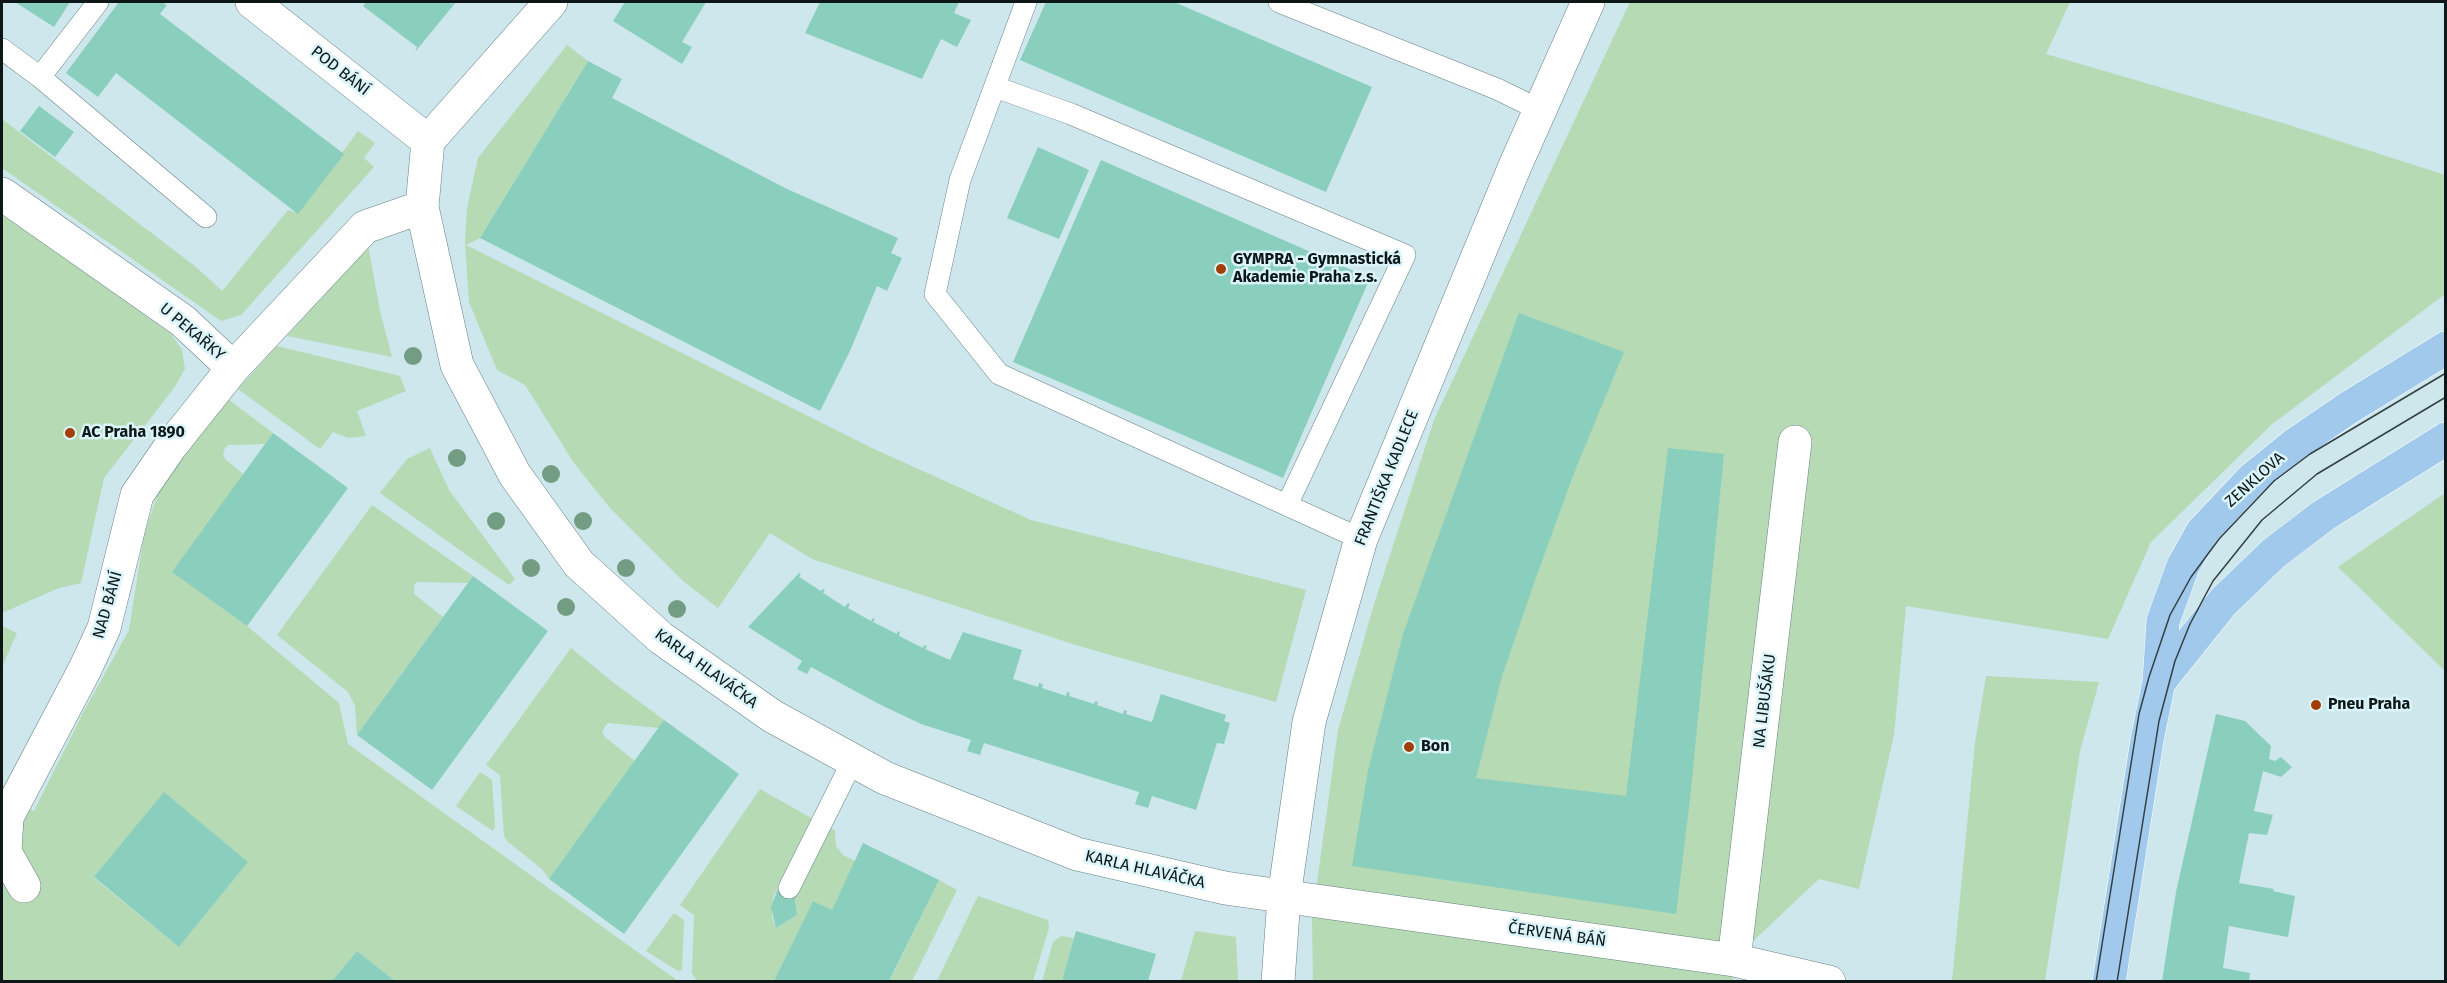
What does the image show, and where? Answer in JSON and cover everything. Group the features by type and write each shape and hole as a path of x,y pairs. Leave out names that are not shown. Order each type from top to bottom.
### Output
{"main road":[{"name":"ZENKLOVA","path":"2109,981 2145,752 2159,682 2163,621 2170,596 2183,566 2202,532 2252,479 2348,408 2445,348"},
{"name":"ZENKLOVA","path":"2159,682 2223,602 2274,554 2324,515 2445,439"}],"street":[{"name":"POD BÁNÍ","path":"252,2 428,141"},
{"path":"428,141 551,2"},
{"name":"FRANTIŠKA KADLECE","path":"1278,981 1284,897 1309,722 1361,539 1540,110 1588,2"},
{"name":"KARLA HLAVÁČKA","path":"428,141 422,207 457,364 515,475 579,564 661,638 772,716 885,778 1077,854 1225,888 1284,897"},
{"name":"U PEKAŘKY","path":"2,194 183,321 233,368 365,227 422,207"},
{"name":"NAD BÁNÍ","path":"24,886 5,852 7,817 86,669 104,628 137,495 170,447 233,368"},
{"name":"NA LIBUŠÁKU","path":"1734,960 1795,442"},
{"name":"ČERVENÁ BÁŇ","path":"1284,897 1734,960 1829,981"}],"lane":[{"path":"40,77 98,2"},
{"path":"1026,2 960,180 934,294 999,374 1361,539"},
{"path":"1279,2 1497,89 1540,110"},
{"path":"2,49 40,77 206,217"},
{"path":"994,87 1071,114 1405,255 1287,505"},
{"path":"789,888 853,760"}],"green space":[{"path":"1630,2 2070,2 2046,54 2286,124 2445,175 2445,294 2271,425 2151,542 2108,639 1906,606 1894,735 1859,889 1819,879 1734,959 1733,981 1313,982 1312,919 1338,730 1375,601 1434,420"},
{"path":"567,45 588,61 480,238 466,245 872,448 1031,520 1306,590 1276,702 1079,646 812,559 770,533 718,608 682,580 610,508 574,463 525,385 497,370 469,302 465,244 467,208 478,158"},
{"path":"2,119 196,267 222,291 288,210 298,213 358,131 375,143 364,158 374,167 241,315 221,321 2,168"},
{"name":"AC Praha 1890","path":"2,213 171,334 182,350 185,369 174,388 104,478 81,583 59,588 2,613"},
{"path":"368,245 380,311 392,357 287,336"},
{"path":"277,346 400,376 406,391 357,411 366,436 348,438 333,432 320,449 238,389"},
{"path":"229,400 273,433 265,444 228,445 225,448 223,454 225,459 243,474 173,572 247,626 339,703 348,744 678,981 395,981 357,951 332,981 2,981 2,796 34,811 84,711 129,630 144,535 159,490 177,459","holes":["164,793 248,862 179,947 94,878"]},
{"path":"430,448 449,490 515,579 509,585 380,493 407,459"},
{"path":"2445,493 2445,671 2338,567"},
{"path":"372,505 473,576 468,583 417,582 414,585 414,594 443,617 357,735 355,706 348,692 277,635"},
{"path":"2,626 17,633 2,667"},
{"path":"571,648 664,720 659,728 608,723 605,726 602,732 605,737 635,761 549,879 542,869 507,841 504,836 500,775 486,765"},
{"path":"1986,676 2099,682 2080,751 2045,981 1952,981 1975,743"},
{"path":"480,772 492,780 495,826 493,831 456,806"},
{"path":"760,789 813,819 773,897 772,917 776,928 797,915 795,900 797,893 829,828 835,830 836,846 843,855 855,861 832,910 813,901 774,981 698,982 692,973 694,915 680,905"},
{"path":"939,880 957,890 912,981 889,982"},
{"path":"978,896 1048,920 1049,928 1033,981 937,981"},
{"path":"674,913 684,920 682,970 678,971 646,951"},
{"path":"1195,931 1236,937 1238,981 1181,981"},
{"path":"1061,936 1074,938 1062,981 1042,982 1053,942"}],"building":[{"path":"15,2 70,2 54,27"},
{"path":"119,2 162,2 167,5 160,14 344,154 298,214 116,73 98,97 66,73"},
{"path":"366,2 448,2 451,4 456,2 415,52 417,47 363,6"},
{"path":"625,2 706,2 682,42 692,47 682,64 613,21"},
{"path":"820,2 959,2 954,13 971,20 957,47 941,39 922,79 805,33"},
{"path":"1046,2 1174,2 1372,87 1326,192 1020,60"},
{"path":"588,61 622,79 612,98 787,189 898,238 891,253 902,258 887,291 877,286 850,351 820,411 480,238"},
{"path":"39,106 74,132 55,157 20,131"},
{"path":"1038,147 1089,170 1059,239 1007,218"},
{"path":"1101,160 1370,278 1283,478 1013,362"},
{"path":"1519,313 1624,352 1574,473 1539,569 1502,676 1476,778 1626,796 1668,448 1724,454 1690,799 1676,914 1352,866 1368,770 1403,634"},
{"path":"273,433 348,488 247,626 172,572"},
{"path":"799,573 801,574 799,577 821,591 825,590 823,593 845,607 848,603 850,604 848,608 871,621 873,618 875,619 873,622 897,634 898,631 899,636 923,648 924,645 927,646 925,649 950,660 963,632 1022,650 1013,679 1038,687 1039,683 1043,684 1042,688 1066,696 1067,692 1070,693 1069,696 1094,704 1095,701 1098,702 1097,705 1123,714 1124,710 1127,711 1126,714 1152,722 1161,694 1226,715 1224,721 1230,723 1224,744 1217,743 1196,810 1152,796 1148,808 1135,804 1139,792 984,743 980,755 967,751 971,740 921,724 811,667 807,674 797,669 802,661 748,627"},
{"path":"473,576 548,631 432,790 357,735"},
{"path":"2216,714 2245,721 2271,746 2269,759 2275,761 2281,757 2292,767 2281,777 2263,771 2254,811 2273,815 2267,835 2249,833 2239,883 2274,889 2273,891 2295,896 2288,937 2229,926 2223,968 2250,973 2249,981 2162,981 2176,892"},
{"path":"664,720 739,774 624,934 549,879"},
{"path":"164,792 248,862 179,947 94,877"},
{"path":"863,843 939,880 889,981 774,981 813,901 832,910"},
{"path":"780,883 797,893 795,900 797,915 776,928 771,907"},
{"path":"1076,931 1156,954 1148,981 1062,981"},
{"path":"357,951 395,981 332,981"}],"tram line":[{"path":"2096,982 2139,714 2170,615 2191,577 2219,539 2274,481 2310,454 2446,373"},
{"path":"2117,982 2159,721 2175,661 2190,624 2213,581 2262,520 2317,474 2446,397"}],"place":[{"name":"GYMPRA - Gymnastická Akademie Praha z.s.","path":"1221,269"},
{"name":"AC Praha 1890","path":"70,433"},
{"name":"Pneu Praha","path":"2316,705"},
{"name":"Bon","path":"1409,747"}]}
